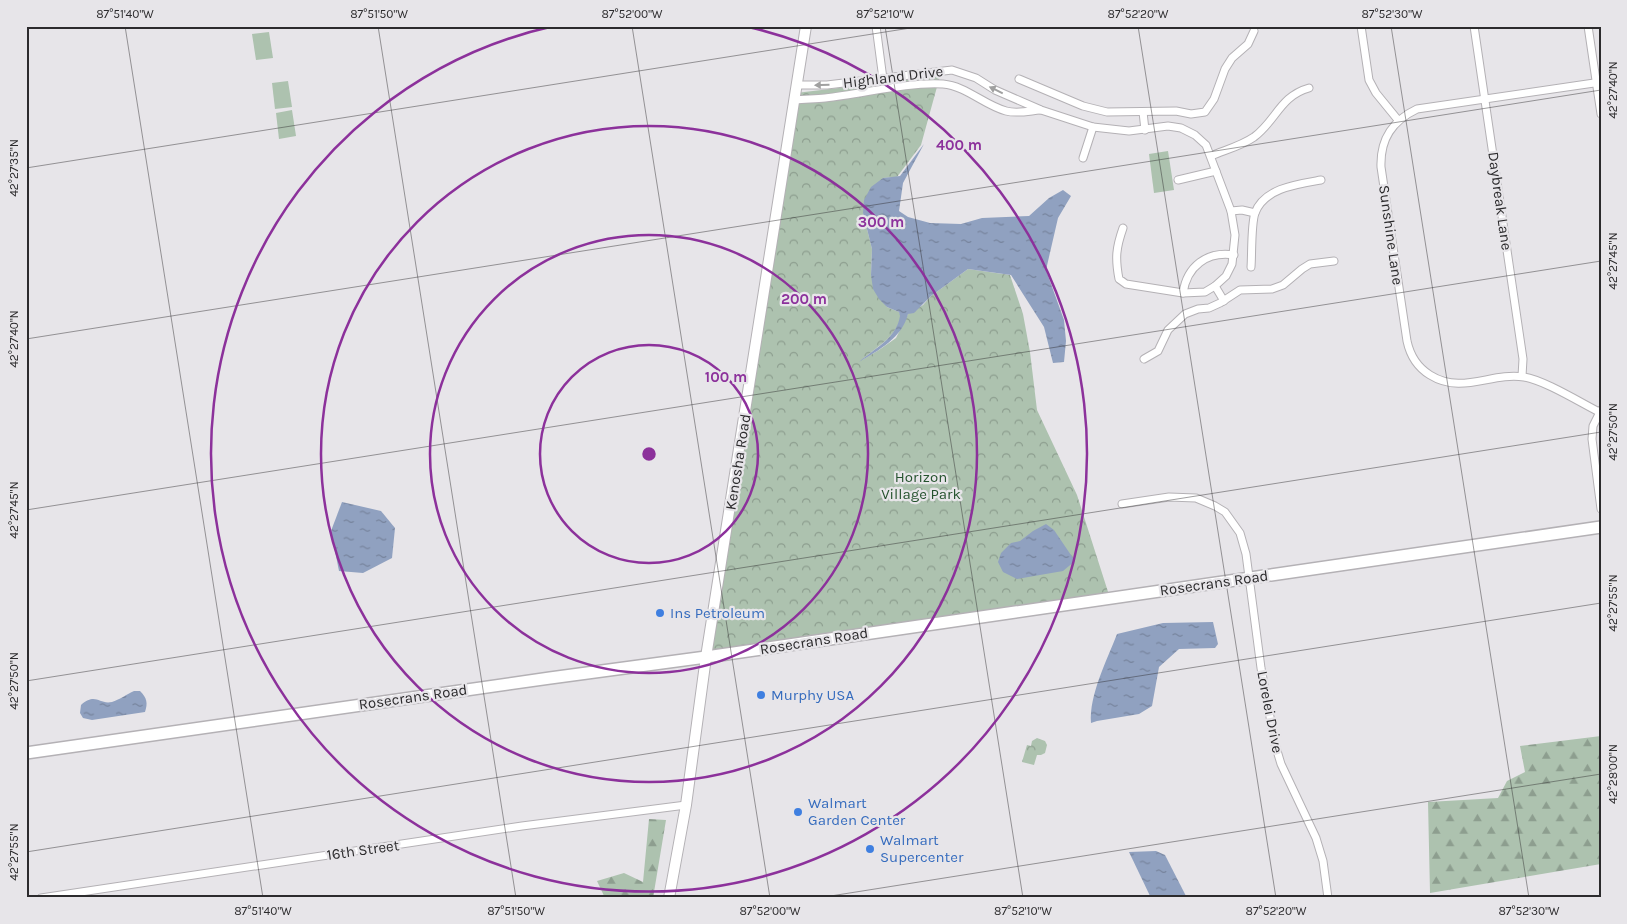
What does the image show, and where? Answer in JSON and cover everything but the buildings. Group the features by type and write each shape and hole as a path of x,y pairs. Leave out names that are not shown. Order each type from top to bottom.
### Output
{"main road":[{"name":"Rosecrans Road","path":"26,753 706,657 1601,527"}],"street":[{"name":"Kenosha Road","path":"669,898 686,805 706,657 806,26"},
{"path":"876,26 882,79"},
{"path":"1361,26 1369,80 1376,93 1398,120"},
{"name":"Daybreak Lane","path":"1474,26 1523,359 1522,376"},
{"path":"1588,26 1598,82 1601,114"},
{"path":"1019,79 1083,106 1107,112 1176,111 1191,114 1205,112 1214,99 1225,69 1232,58 1248,44 1254,30"},
{"name":"Highland Drive","path":"797,85 827,85 952,70 976,78 995,90 1041,110 1094,128 1129,131 1168,126 1181,128 1195,135 1206,145 1231,211 1235,234 1234,255 1226,276 1215,286"},
{"name":"Sunshine Lane","path":"1598,82 1417,109 1398,120 1385,138 1382,147 1381,167 1409,350 1419,366 1426,373 1444,382 1454,384 1522,376 1541,382 1600,412"},
{"name":"Highland Drive","path":"795,100 825,98 915,85 943,84 967,92 1006,111 1018,113 1041,110"},
{"path":"1211,156 1242,144 1254,136 1268,124 1286,99 1309,88"},
{"path":"1143,112 1145,130"},
{"path":"1083,158 1094,128"},
{"path":"1178,180 1216,171"},
{"path":"1251,267 1255,214 1264,200 1280,190 1293,185 1321,180"},
{"path":"1231,211 1242,210 1255,214"},
{"path":"1123,228 1117,244 1115,261 1119,278 1126,284 1183,293 1205,292 1215,286 1224,300"},
{"path":"1183,293 1188,276 1200,262 1216,255 1234,255"},
{"path":"1144,359 1158,351 1168,330 1185,314 1215,306 1240,290 1272,289 1283,285 1310,264 1334,261"},
{"path":"1600,412 1593,426 1592,439 1601,509"},
{"name":"Lorelei Drive","path":"1122,504 1178,496 1196,498 1215,506 1231,519 1240,533 1246,554 1261,668 1275,744 1281,764 1316,838 1323,861 1328,898"},
{"name":"16th Street","path":"41,898 522,826 686,805"}],"green space":[{"path":"269,32 273,58 256,60 252,34"},
{"name":"Horizon Village Park","path":"940,76 921,145 897,177 883,178 863,213 872,249 871,275 887,307 899,312 901,316 899,324 891,336 862,360 896,338 908,314 923,305 931,296 968,269 1010,275 1023,314 1037,410 1077,495 1110,598 706,657 796,93"},
{"path":"288,81 292,107 275,109 272,83"},
{"path":"292,110 296,136 279,139 276,113"},
{"path":"1168,151 1174,190 1154,193 1149,154"},
{"path":"1601,736 1601,864 1430,893 1428,802 1498,798 1507,781 1525,772 1520,746"},
{"path":"1037,738 1045,741 1047,745 1045,753 1037,755 1034,765 1022,762 1027,745 1031,746 1032,741"},
{"path":"649,819 666,820 653,898 605,898 597,881 624,873 643,882"}],"water":[{"path":"924,144 903,183 899,211 908,217 930,223 961,224 982,218 1029,216 1049,198 1063,190 1071,196 1058,218 1046,270 1064,320 1066,341 1064,362 1053,363 1044,327 1011,275 968,269 931,296 914,313 908,314 901,330 895,337 882,348 859,362 890,337 898,324 900,316 899,312 887,307 879,299 873,289 871,275 872,249 863,213 864,200 871,187 883,178 900,176"},
{"path":"342,502 381,511 395,528 392,558 363,573 339,571 331,531"},
{"path":"1046,524 1054,530 1075,561 1063,571 1017,579 1003,572 998,562 1001,553 1011,543 1020,541"},
{"path":"1213,622 1218,644 1215,648 1179,649 1159,667 1152,706 1139,714 1091,723 1091,712 1096,689 1117,634 1163,623"},
{"path":"134,691 140,691 144,696 147,703 145,712 92,720 83,718 80,713 81,705 90,699 112,702"},
{"path":"1156,851 1165,855 1187,898 1151,898 1129,852"}],"place":[{"name":"Ins Petroleum","path":"660,613"},
{"name":"Murphy USA","path":"761,695"},
{"name":"Walmart Garden Center","path":"798,812"},
{"name":"Walmart Supercenter","path":"870,849"}]}
